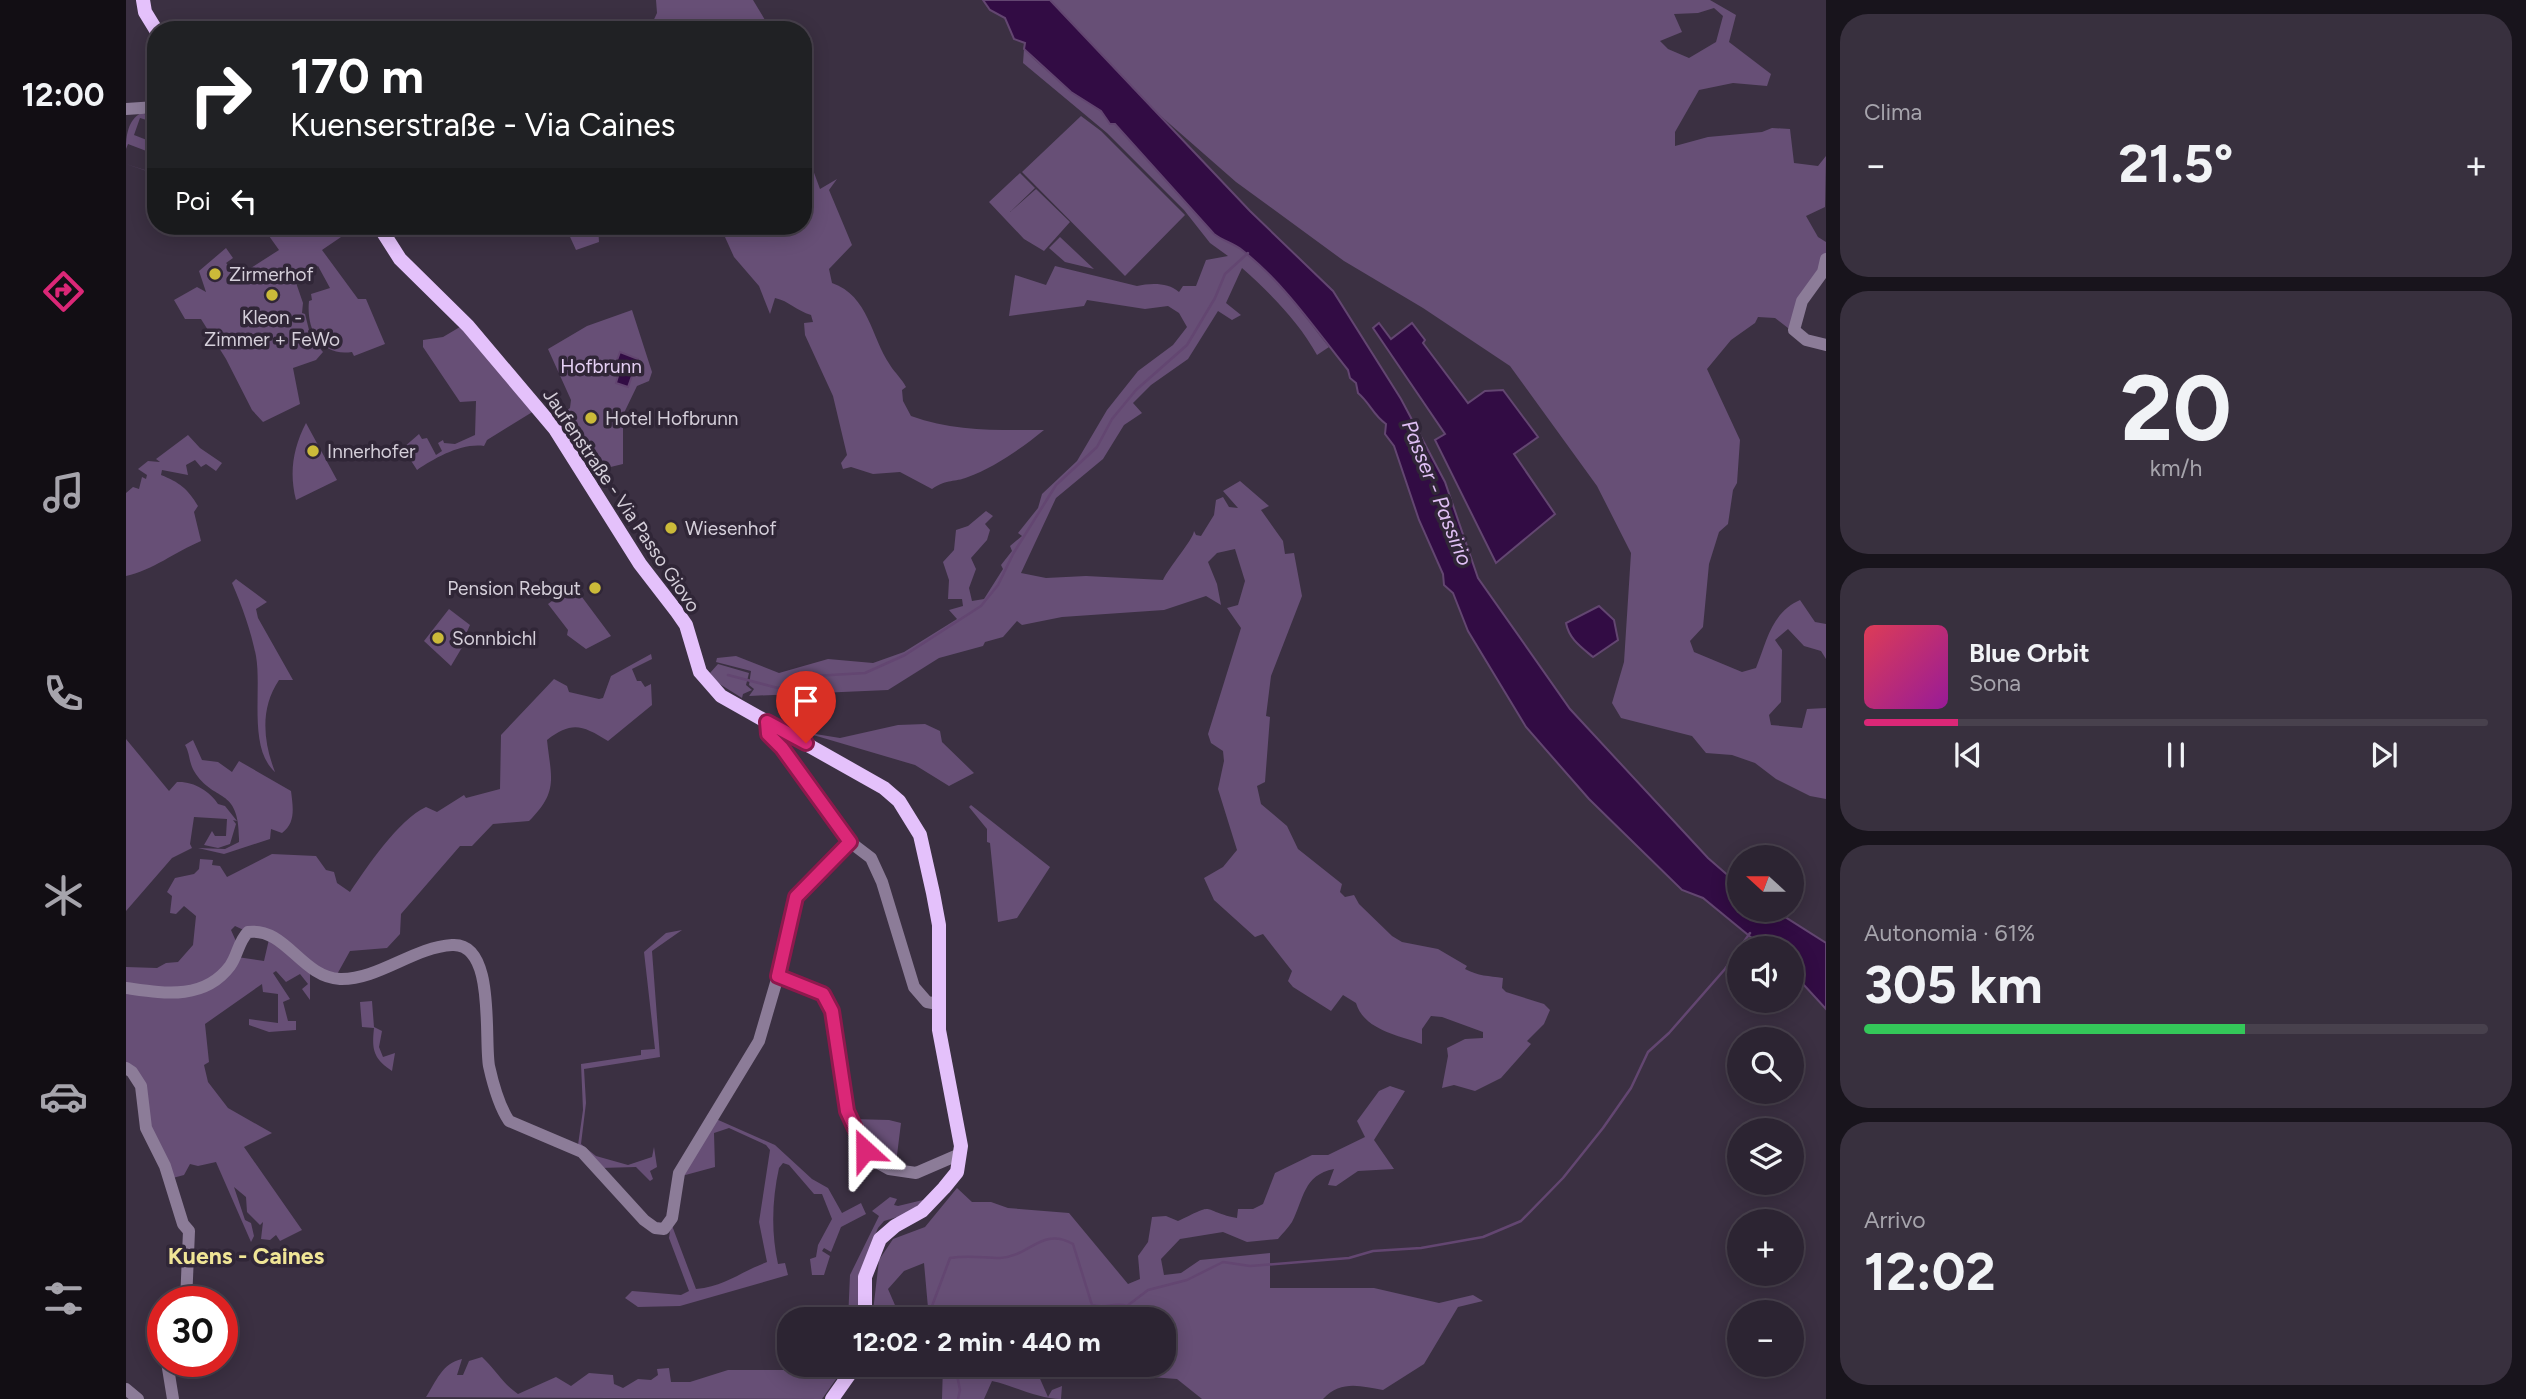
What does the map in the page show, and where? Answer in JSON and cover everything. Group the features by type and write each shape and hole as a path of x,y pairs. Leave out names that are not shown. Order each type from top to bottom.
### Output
{"main road":[{"path":"143,0 145,12 150,21"},
{"name":"Jaufenstraße - Via Passo Giovo","path":"385,235 400,259 468,326 555,429 646,573 686,625 693,654 706,681 721,695 884,789 910,816 920,835 939,925 938,1004 941,1039 960,1139 960,1154 957,1172 944,1188 922,1211 888,1230 880,1239 865,1278 865,1307"},
{"path":"832,1399 848,1377"}],"street":[{"path":"126,109 147,108"},
{"path":"1826,258 1823,272 1802,301 1794,330 1806,340 1826,345"},
{"path":"767,722 768,734 782,748 850,842 860,847 877,869 914,987 927,1002 938,1004"},
{"path":"126,988 178,994 196,988 217,978 228,969 248,932 268,933 303,964 338,979 361,974 443,946 462,945 474,953 482,971 489,1067 509,1121 582,1152 645,1220 658,1229 668,1227 680,1174 752,1056 778,976 796,897 850,842"},
{"path":"778,976 823,994 832,1011 847,1111 871,1159 884,1167 916,1173 960,1154"},
{"path":"126,1068 141,1086 146,1128 161,1156 183,1224 189,1231 187,1286"},
{"path":"169,1377 173,1399"},
{"path":"126,1389 138,1399"}],"green space":[{"path":"656,0 753,0 766,21 653,21 657,13"},
{"path":"1050,0 1710,0 1736,15 1729,42 1771,74 1767,86 1733,83 1699,90 1675,132 1675,146 1708,137 1762,132 1772,128 1790,129 1794,163 1818,166 1826,156 1825,207 1806,216 1818,237 1826,242 1826,259 1808,290 1797,335 1775,318 1758,317 1755,323 1731,340 1707,369 1740,440 1737,483 1733,490 1728,524 1719,532 1709,564 1703,627 1690,641 1694,652 1742,672 1756,668 1776,620 1782,612 1800,600 1815,622 1826,624 1826,659 1821,651 1804,646 1788,629 1775,640 1782,650 1781,702 1769,715 1771,725 1802,728 1807,709 1826,708 1826,799 1810,796 1776,779 1755,763 1732,755 1706,753 1692,736 1621,718 1612,703 1624,662 1631,553 1597,486 1510,366 1423,308 1344,261 1236,182 1147,104","holes":["1714,8 1723,16 1716,42 1689,58 1668,49 1660,41 1682,32 1674,14 1698,13"]},
{"path":"1024,49 1051,74 1115,124 1214,234 1242,250 1266,271 1329,347 1317,355 1283,308 1242,268 1226,303 1241,315 1232,320 1218,311 1188,359 1151,385 1133,403 1142,413 1124,425 1103,459 1056,498 1021,573 1046,578 1086,576 1163,580 1194,531 1201,536 1214,515 1216,500 1223,497 1229,507 1238,508 1223,491 1240,481 1269,506 1261,510 1283,541 1285,554 1294,553 1302,596 1271,676 1266,716 1270,717 1265,782 1257,786 1261,804 1287,826 1298,849 1342,884 1340,892 1345,897 1354,895 1359,904 1392,936 1402,942 1438,949 1467,966 1465,969 1470,971 1503,978 1502,988 1506,992 1544,1004 1550,1010 1544,1024 1527,1041 1531,1044 1501,1078 1475,1091 1454,1085 1442,1088 1447,1048 1465,1039 1483,1038 1483,1032 1442,1017 1431,1016 1422,1029 1422,1044 1374,1025 1366,1020 1356,1003 1343,995 1331,1011 1293,987 1288,981 1292,971 1263,934 1255,937 1214,900 1204,878 1223,867 1237,850 1218,789 1224,761 1223,751 1211,743 1208,734 1241,628 1227,608 1238,605 1245,581 1235,549 1217,553 1208,562 1217,584 1221,605 1206,596 1164,610 1062,617 1022,625 1017,621 1003,637 985,642 983,646 939,658 888,690 749,696 754,689 749,685 751,671 716,662 717,658 736,656 779,673 828,659 873,663 904,652 957,619 949,610 963,606 962,599 948,599 949,580 943,562 954,550 956,530 968,526 986,511 993,516 985,524 990,530 987,540 971,558 976,569 969,588 972,601 984,599 1003,569 1001,565 1012,551 1010,546 1022,536 1018,533 1038,508 1042,494 1077,461 1107,410 1138,371 1173,345 1187,327 1179,313 1168,306 1145,309 1087,300 1084,306 1009,316 1015,275 1046,285 1055,266 1137,286 1164,285 1179,292 1183,286 1196,286 1206,260 1228,256 1210,243 1184,210 1107,133 1023,63"},
{"path":"141,113 147,115 147,120 140,118 134,135 147,140 147,151 128,144 126,149 127,134"},
{"path":"1081,116 1101,131 1185,215 1125,276 1022,172"},
{"path":"812,167 820,189 837,179 829,190 852,245 829,269 832,283 854,297 862,307 884,354 906,387 902,390 903,401 911,416 960,427 1044,430 978,473 932,489 900,472 873,474 851,467 843,469 841,463 847,455 833,396 805,335 804,323 813,322 811,315 775,298 770,314 759,286 734,257 724,235 812,235"},
{"path":"1020,173 1035,188 1010,212 1036,189 1070,222 1044,251 1024,239 989,202"},
{"path":"268,235 344,235 322,250 358,299 366,299 385,344 354,356 352,352 331,350 317,339 310,321 309,301 312,300 311,294 330,288 318,266 303,274 299,269 293,274 303,303 302,313 305,314 311,338 323,352 316,360 293,368 300,404 263,422 252,410 226,359 201,319 185,319 174,300 197,287 206,292 199,271 226,248 233,258 226,263 241,278 246,271 279,250"},
{"path":"569,235 599,235 599,242 576,250"},
{"path":"1060,237 1094,269 1065,262 1049,248"},
{"name":"Hofbrunn","path":"632,310 652,372 649,381 637,386 623,415 623,464 594,471 559,416 570,408 571,400 548,349 587,326"},
{"path":"465,324 534,411 487,440 484,446 457,449 417,470 403,448 419,434 422,439 427,438 436,455 442,451 438,443 443,440 444,443 455,444 475,435 476,401 460,402 423,347 423,340 443,337"},
{"path":"306,423 337,480 296,500 294,461"},
{"path":"188,435 200,448 222,463 216,471 206,464 201,467 195,460 186,465 188,475 162,470 161,475 183,487 198,506 194,512 201,541 145,570 126,576 126,493 133,487 139,489 142,477 146,479 147,475 138,469 148,461 160,462 156,459"},
{"path":"236,579 267,602 256,609 258,618 293,680 279,680 266,713 266,737 275,772 261,749 256,656 252,637 232,583"},
{"path":"573,585 611,636 586,649 567,635 568,630 548,604"},
{"path":"449,609 470,625 465,636 467,639 451,666 424,641"},
{"path":"651,654 652,659 632,669 637,681 641,681 645,687 651,684 652,705 608,741 591,731 577,727 563,730 547,740 551,784 539,810 529,821 493,824 472,846 460,846 401,914 400,934 387,948 350,951 335,978 310,971 310,1000 302,989 308,984 300,974 286,982 276,971 273,973 290,999 283,1002 288,1021 296,1021 296,1030 269,1032 249,1025 249,1019 278,1023 278,994 263,992 262,984 205,1024 209,1062 204,1065 208,1082 228,1108 272,1133 244,1147 302,1230 280,1241 276,1235 270,1240 261,1239 263,1222 260,1225 247,1212 246,1197 234,1187 245,1220 251,1223 254,1236 251,1242 216,1162 198,1166 190,1164 184,1175 169,1179 149,1136 143,1097 126,1068 126,967 157,968 166,963 178,962 193,945 196,916 184,906 176,914 170,913 172,896 167,892 175,878 194,874 199,869 200,859 213,860 212,865 220,866 227,877 272,854 316,856 326,870 334,872 337,883 350,892 384,845 415,813 426,807 437,812 464,795 466,798 500,789 501,735 554,679 567,686 569,692 599,699 603,698 611,676","holes":["235,926 248,932 270,935 264,961 237,957 239,948 231,930"]},
{"path":"718,664 749,673 746,685 752,690 743,694 742,698 718,683 710,673"},
{"path":"925,724 940,731 942,742 974,773 949,786 915,765 803,732 840,738 898,725"},
{"path":"126,739 169,791 177,782 195,785 218,804 225,806 237,821 233,820 236,824 230,844 218,848 204,845 212,831 215,836 226,836 227,819 194,817 190,844 192,848 172,858 126,911"},
{"path":"193,740 202,760 218,762 232,772 239,761 291,791 290,824 282,833 271,829 270,839 224,854 198,848 225,849 239,842 235,811 224,797 202,781 191,765 185,745"},
{"path":"971,805 1050,867 1017,918 998,922 987,829 969,807"},
{"path":"682,930 652,951 660,1057 584,1069 586,1103 581,1144 596,1156 628,1165 652,1157 654,1147 657,1167 650,1171 653,1179 650,1181 636,1167 600,1168 578,1145 583,1110 581,1064 641,1055 641,1050 655,1049 644,952 666,933"},
{"path":"372,1001 374,1027 382,1031 379,1047 383,1057 395,1053 392,1071 377,1057 373,1041 374,1028 362,1027 360,1002"},
{"path":"1390,1086 1405,1091 1374,1140 1394,1169 1358,1171 1336,1186 1328,1185 1334,1169 1324,1172 1310,1182 1292,1222 1278,1239 1247,1242 1223,1232 1180,1239 1161,1259 1164,1275 1181,1273 1200,1260 1270,1253 1270,1288 1374,1288 1439,1303 1473,1295 1483,1301 1458,1307 1424,1364 1383,1390 1359,1386 1344,1387 1323,1399 1202,1399 1177,1379 1150,1377 1176,1377 1176,1307 928,1307 924,1263 904,1271 888,1289 896,1307 874,1307 879,1260 893,1239 925,1227 957,1188 972,1202 991,1202 1008,1208 1069,1213 1128,1284 1140,1279 1138,1256 1148,1242 1152,1217 1166,1216 1178,1221 1208,1209 1237,1218 1238,1209 1253,1209 1263,1204 1275,1173 1312,1155 1328,1155 1365,1137 1357,1121 1379,1091"},
{"path":"716,1119 775,1145 812,1179 828,1188 842,1213 861,1203 866,1214 841,1227 831,1252 824,1248 822,1251 830,1256 824,1275 812,1275 810,1259 816,1257 818,1245 832,1219 822,1194 814,1194 789,1165 783,1163 779,1168 777,1180 773,1228 778,1264 785,1263 788,1275 680,1306 638,1307 625,1298 632,1291 681,1295 689,1291 669,1238 671,1223 696,1289 725,1282 767,1262 759,1222 770,1150 766,1145 729,1128 714,1133 715,1167 678,1177"},
{"path":"851,1119 901,1123 895,1171 884,1167"},
{"path":"890,1197 897,1199 894,1205 898,1206 927,1199 904,1215 884,1221 878,1228 859,1274 858,1307 849,1307 850,1275 879,1216 872,1211"},
{"path":"482,1357 518,1394 556,1377 571,1386 589,1373 613,1375 614,1384 623,1388 638,1379 651,1380 658,1375 657,1369 669,1368 671,1382 690,1382 728,1370 777,1370 777,1377 838,1377 822,1399 426,1397 449,1365 462,1359 457,1375 463,1375 469,1361"},
{"path":"943,1377 1039,1377 1048,1397 1052,1390 1062,1386 1061,1399 1044,1397 992,1381 984,1399 942,1399"}],"water":[{"name":"Passer - Passirio","path":"983,0 1050,0 1250,211 1333,291 1401,399 1445,482 1478,578 1570,709 1708,858 1727,875 1727,918 1703,898 1682,890 1589,799 1526,727 1468,631 1453,593 1444,585 1443,574 1419,520 1394,446 1385,434 1386,424 1358,393 1356,383 1350,378 1348,370 1298,307 1257,263 1242,250 1214,234 1115,124 1110,124 1101,111 1071,92 1024,49 1025,43 1014,39 1005,18 990,10"},
{"path":"1379,323 1391,339 1412,323 1425,340 1423,343 1468,403 1485,391 1503,390 1538,437 1514,454 1555,514 1496,563 1435,440 1445,434 1373,328"},
{"path":"620,352 638,359 628,387 616,383 618,376 612,374"},
{"path":"1599,606 1614,620 1618,640 1593,657 1573,638 1566,623"},
{"path":"1732,922 1793,922 1826,943 1826,1009 1804,985 1804,936 1749,936"}],"waterway":[{"path":"728,675 778,688 814,676 865,673 905,655 981,606 998,585 1013,554 1056,485 1097,447 1112,419 1136,390 1187,345 1215,298 1225,274 1248,253"},
{"path":"932,1307 950,1258 1000,1258 1053,1238 1073,1244 1092,1305 1127,1306 1148,1290 1187,1280 1223,1262 1250,1266 1349,1258 1373,1251 1421,1248 1483,1237 1521,1221 1563,1178 1603,1128 1631,1088 1648,1052 1669,1033 1725,969 1750,933"},
{"path":"957,1377 960,1390 958,1399"}],"place":[{"name":"Zirmerhof","path":"215,274"},
{"name":"Kleon - Zimmer + FeWo","path":"272,295"},
{"name":"Hotel Hofbrunn","path":"591,418"},
{"name":"Innerhofer","path":"313,451"},
{"name":"Wiesenhof","path":"671,528"},
{"name":"Pension Rebgut","path":"595,588"},
{"name":"Sonnbichl","path":"438,638"}],"district":[{"name":"Kuens - Caines","path":"246,1256"}],"route":[{"path":"806,743 767,722 768,734 782,748 850,842 834,855 791,906 778,976 823,994 832,1011 847,1111 865,1150"}]}
